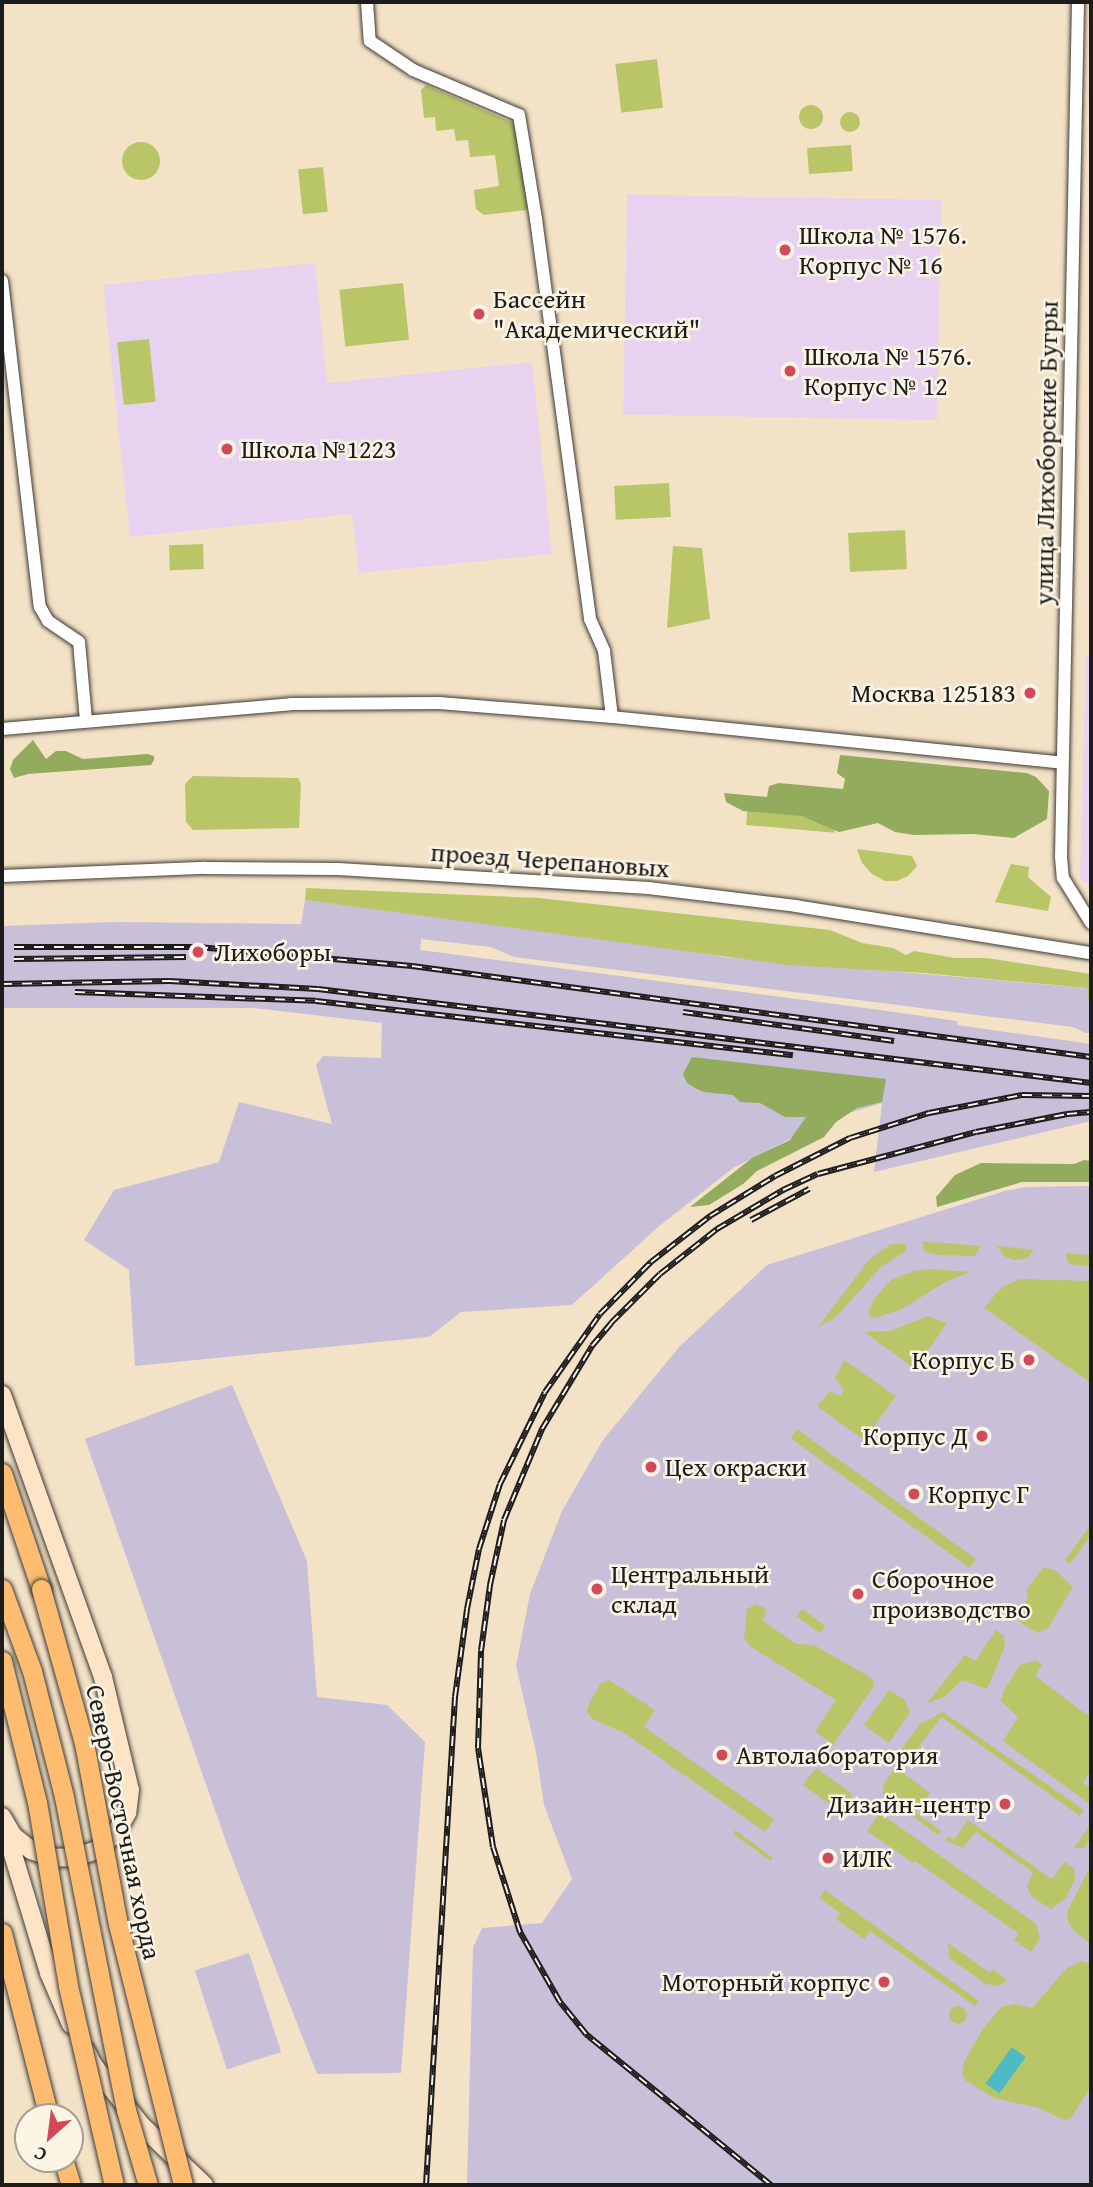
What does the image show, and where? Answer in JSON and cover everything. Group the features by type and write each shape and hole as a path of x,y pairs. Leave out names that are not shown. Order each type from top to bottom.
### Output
{"main road":[{"name":"Северо-Восточная хорда","path":"2,1473 41,1589 83,1743 118,1924 183,2185"},
{"name":"Северо-Восточная хорда","path":"2,1589 32,1671 64,1797 126,2110 148,2185"},
{"path":"2,1661 37,1802 68,1986 114,2185"},
{"path":"3,1939 45,2103"}],"street":[{"path":"367,2 370,41 413,70 519,115 536,219 590,619 604,651 612,717"},
{"name":"улица Лихоборские Бугры","path":"1078,2 1062,867 1063,878 1091,923"},
{"path":"2,281 40,607 48,621 79,642 86,721"},
{"path":"2,729 291,704 439,703 612,717 1062,763"},
{"name":"проезд Черепановых","path":"2,876 205,867 338,869 648,888 796,906 1091,953"},
{"path":"1077,901 1091,906"},
{"path":"2,1395 103,1677 130,1790 127,1813 116,1833 99,1849 77,1857 54,1858 32,1850 13,1836 2,1818"},
{"path":"2,1818 49,1973 93,2065 141,2125 204,2185"}],"shaded area":[{"path":"627,195 941,200 937,420 623,414"},
{"path":"315,263 327,383 532,362 552,554 359,573 352,514 130,537 103,285"},
{"path":"1086,656 1091,656 1091,887 1080,878"},
{"path":"305,900 678,948 723,957 1087,988 1088,1000 1091,1000 1091,1033 1073,1027 514,957 491,947 421,939 420,950 873,1009 957,1021 957,1025 1091,1044 1091,1121 874,1172 882,1103 829,1119 733,1168 658,1227 572,1305 461,1312 429,1337 135,1366 129,1270 84,1240 114,1190 219,1162 239,1102 332,1124 316,1065 323,1056 381,1058 382,1023 254,1008 2,1008 2,926 114,922 301,924"},
{"path":"1091,1186 1091,2185 467,2185 473,1948 482,1928 542,1923 572,1879 544,1805 536,1752 516,1666 530,1594 562,1511 603,1440 680,1346 767,1265 1005,1191 1026,1187"},
{"path":"232,1385 307,1561 317,1697 387,1705 425,1742 401,2073 317,2074 229,1850 85,1439"},
{"path":"249,1953 281,2052 227,2070 195,1971"}],"green space":[{"path":"657,59 663,108 621,113 615,64"},
{"path":"426,85 511,122 517,128 529,205 526,210 484,215 476,209 474,190 499,186 495,155 470,157 468,140 456,141 454,129 436,131 435,117 424,118 421,90"},
{"path":"811,105 820,108 823,117 820,126 811,129 802,126 799,117 802,108"},
{"path":"846,112 854,112 860,122 854,132 846,132 840,126 840,118"},
{"path":"141,142 154,148 160,161 154,174 141,180 128,174 122,161 128,148"},
{"path":"851,145 853,171 809,174 807,148"},
{"path":"323,167 328,212 303,214 298,170"},
{"path":"403,283 409,340 345,346 339,290"},
{"path":"149,339 156,402 124,405 117,342"},
{"path":"669,483 671,517 616,520 614,486"},
{"path":"905,530 907,569 850,572 848,533"},
{"path":"203,544 204,569 170,570 169,545"},
{"path":"673,546 702,548 710,619 667,628"},
{"path":"33,740 46,759 56,751 66,751 83,759 147,754 154,756 154,760 151,765 28,774 14,778 10,769 13,760"},
{"path":"840,755 1027,773 1036,777 1049,791 1047,819 1014,838 973,834 914,835 895,832 878,823 839,832 802,816 743,811 726,802 724,793 767,797 769,786 779,783 843,789 845,779 837,773"},
{"path":"193,776 298,778 301,784 299,828 193,830 186,822 185,784"},
{"path":"748,803 837,811 835,833 746,825"},
{"path":"857,849 912,856 917,866 908,876 897,881 885,881 872,874 862,863"},
{"path":"1011,864 1029,867 1028,877 1051,897 1048,911 995,902"},
{"path":"306,888 539,898 830,930 862,943 893,948 906,955 914,951 955,958 987,958 1091,974 1091,1000 1088,1000 1087,988 923,973 788,965 305,900"},
{"path":"692,1057 886,1079 882,1102 857,1108 836,1122 824,1137 757,1171 743,1184 709,1205 690,1207 752,1158 790,1140 806,1117 785,1117 760,1103 740,1102 733,1095 704,1092 695,1088 687,1083 683,1074"},
{"path":"1084,1160 1091,1161 1091,1182 1022,1182 937,1207 936,1197 955,1175 981,1163 1074,1164"},
{"path":"922,1242 981,1246 974,1256 940,1255 925,1252"},
{"path":"891,1244 905,1244 907,1250 881,1267 836,1317 818,1327 869,1260"},
{"path":"997,1246 1034,1250 1026,1259 1013,1260 1004,1256"},
{"path":"1065,1253 1091,1255 1091,1267 1069,1264"},
{"path":"930,1269 971,1272 947,1281 902,1309 875,1318 868,1314 874,1299 891,1280 914,1271"},
{"path":"1020,1279 1091,1281 1091,1383 984,1308 1001,1288"},
{"path":"928,1316 947,1323 915,1369 864,1332 890,1331"},
{"path":"844,1360 896,1396 864,1440 817,1406 830,1391 840,1396 844,1390 835,1378"},
{"path":"797,1429 976,1559 969,1568 791,1438"},
{"path":"1091,1524 1091,1535 1070,1564 1065,1560"},
{"path":"1044,1567 1056,1571 1073,1587 1048,1628 1038,1633 1022,1624 1017,1616 1028,1597 1026,1590"},
{"path":"756,1604 766,1609 763,1621 796,1644 814,1645 873,1679 873,1687 833,1745 815,1731 836,1700 751,1647 744,1639 747,1609"},
{"path":"802,1609 825,1626 820,1633 797,1616"},
{"path":"996,1630 1004,1636 1005,1646 987,1689 962,1680 944,1697 927,1703 965,1655 975,1661"},
{"path":"1036,1660 1042,1665 1035,1676 1091,1718 1091,1769 1083,1783 1091,1788 1091,1805 1003,1741 1018,1717 1001,1701 1004,1690 1020,1665"},
{"path":"609,1680 655,1710 644,1727 774,1819 765,1832 626,1734 591,1718 587,1712 590,1702 601,1683"},
{"path":"889,1690 905,1700 910,1712 889,1743 864,1725"},
{"path":"943,1712 1084,1810 1080,1816 941,1717 909,1761 903,1757 901,1750 920,1724"},
{"path":"895,1767 930,1793 916,1813 941,1831 938,1835 883,1794 883,1786"},
{"path":"816,1768 851,1793 852,1798 842,1813 803,1785"},
{"path":"880,1813 1036,1924 1040,1939 1031,1952 1014,1940 1018,1933 867,1831"},
{"path":"968,1820 1052,1879 1064,1862 1070,1865 1074,1869 1075,1879 1066,1898 1051,1909 1032,1897 1027,1887 1033,1872 976,1832 963,1848 945,1840 948,1836 954,1840"},
{"path":"1091,1824 1091,1840 1084,1848 1074,1848"},
{"path":"735,1830 773,1858 771,1861 733,1834"},
{"path":"1091,1865 1091,1944 1073,1930 1067,1919 1068,1910"},
{"path":"825,1890 979,2001 975,2006 870,1931 864,1939 836,1919 840,1913 819,1898"},
{"path":"948,1943 990,1973 993,1969 1007,1980 999,1986 986,1984 949,1958"},
{"path":"1081,1961 1091,1964 1091,2087 1070,2119 1064,2120 1039,2108 994,2098 966,2081 962,2075 964,2062 982,2030 1001,2007 1015,2004 1032,2008 1066,1969"},
{"path":"958,2006 964,2009 967,2015 964,2021 958,2024 952,2021 949,2015 952,2009"}],"water":[{"path":"1012,2047 1026,2057 999,2093 986,2083"}],"railway":[{"path":"14,947 198,947 412,966 1091,1057"},
{"path":"14,959 186,957"},
{"path":"2,984 169,981 318,989 1091,1083"},
{"path":"75,992 316,1001 793,1055"},
{"path":"683,1012 894,1041"},
{"path":"426,2185 455,1697 467,1609 479,1549 500,1484 545,1392 600,1314 651,1262 710,1216 775,1176 850,1138 929,1113 1022,1095 1091,1096"},
{"path":"771,2185 586,2034 560,2002 520,1932 493,1847 478,1748 481,1651 490,1585 504,1520 542,1429 592,1346 660,1274 717,1229 783,1190 818,1174 976,1132 1067,1114 1091,1112"},
{"path":"751,1220 809,1189"}],"place":[{"name":"Школа № 1576. Корпус № 16","path":"785,250"},
{"name":"Бассейн \"Академический\"","path":"479,314"},
{"name":"Школа № 1576. Корпус № 12","path":"790,371"},
{"name":"Школа №1223","path":"227,449"},
{"name":"Москва 125183","path":"1030,693"},
{"name":"Лихоборы","path":"198,952"},
{"name":"Корпус Б","path":"1029,1360"},
{"name":"Корпус Д","path":"982,1436"},
{"name":"Цех окраски","path":"651,1467"},
{"name":"Корпус Г","path":"914,1494"},
{"name":"Центральный склад","path":"597,1589"},
{"name":"Сборочное производство","path":"858,1594"},
{"name":"Автолаборатория","path":"722,1755"},
{"name":"Дизайн-центр","path":"1005,1804"},
{"name":"ИЛК","path":"828,1858"},
{"name":"Моторный корпус","path":"884,1982"}]}
